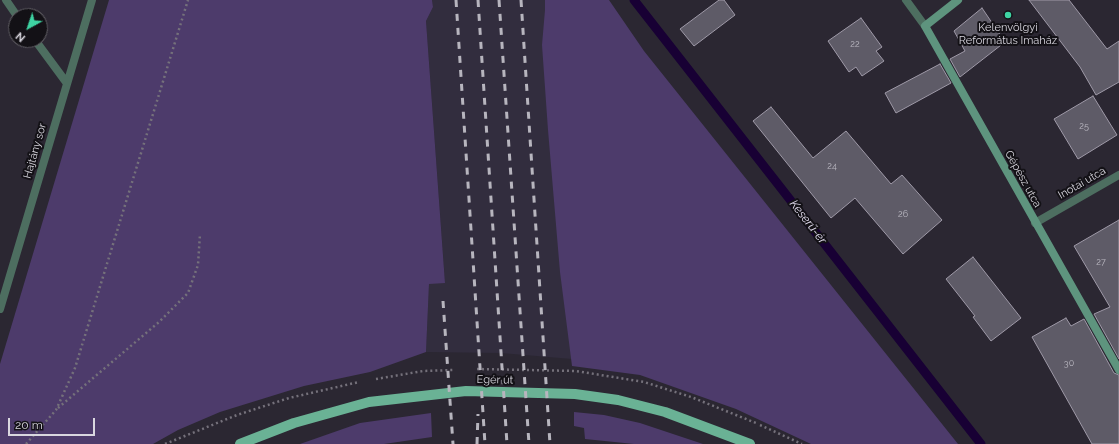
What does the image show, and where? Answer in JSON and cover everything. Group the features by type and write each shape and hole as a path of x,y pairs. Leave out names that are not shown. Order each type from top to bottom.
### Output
{"main road":[{"name":"Egér út","path":"240,444 294,423 369,402 466,391 575,394 618,400 666,412 750,444"}],"street":[{"name":"Hajtány sor","path":"0,309 66,82 92,0"},
{"name":"Gépész utca","path":"906,0 925,26 1119,370"},
{"path":"925,26 958,0"},
{"path":"41,48 66,82"},
{"name":"Inotai utca","path":"1035,223 1119,175"}],"path":[{"path":"56,410 75,368 188,0"},
{"path":"26,444 56,410 159,322 188,293 198,265 200,234"}],"shaded area":[{"path":"109,0 432,0 433,7 426,21 445,283 429,284 426,352 370,372 304,386 220,412 178,430 153,444 0,444 0,364"},
{"path":"432,0 545,0 572,359 501,353 426,352 429,283 445,282 426,21 433,7"},
{"path":"545,0 609,0 644,51 958,444 811,444 736,409 640,375 572,366 560,272 548,130 542,45"},
{"path":"574,412 604,415 640,423 703,444 634,444 585,439 584,428 574,426"},
{"path":"431,413 432,437 384,444 300,444 360,423"}],"building":[{"path":"719,0 724,0 735,15 694,46 680,29"},
{"path":"1029,0 1069,0 1107,49 1119,41 1119,82 1096,95 1080,67"},
{"path":"982,8 1005,42 960,77 950,59 965,51 954,31"},
{"path":"861,18 882,47 876,51 884,61 862,76 856,67 849,72 828,41"},
{"path":"940,64 951,83 896,113 885,93"},
{"path":"1093,96 1117,135 1078,159 1054,119"},
{"path":"771,107 813,158 846,131 891,184 902,175 942,220 903,254 855,198 831,218 753,121"},
{"path":"1119,220 1119,359 1094,314 1110,307 1074,246"},
{"path":"973,257 1021,318 991,341 973,317 975,316 946,279"},
{"path":"1066,318 1071,326 1084,319 1114,373 1119,375 1119,444 1092,444 1032,337"}],"waterway":[{"name":"Keserű-ér","path":"634,0 981,444"}],"railway":[{"path":"456,0 485,444"},
{"path":"478,0 507,444"},
{"path":"499,0 529,444"},
{"path":"521,0 550,444"},
{"path":"443,301 453,444"},
{"path":"477,444 478,414"}],"place":[{"name":"Kelenvölgyi Református Imaház","path":"1008,15"}]}
